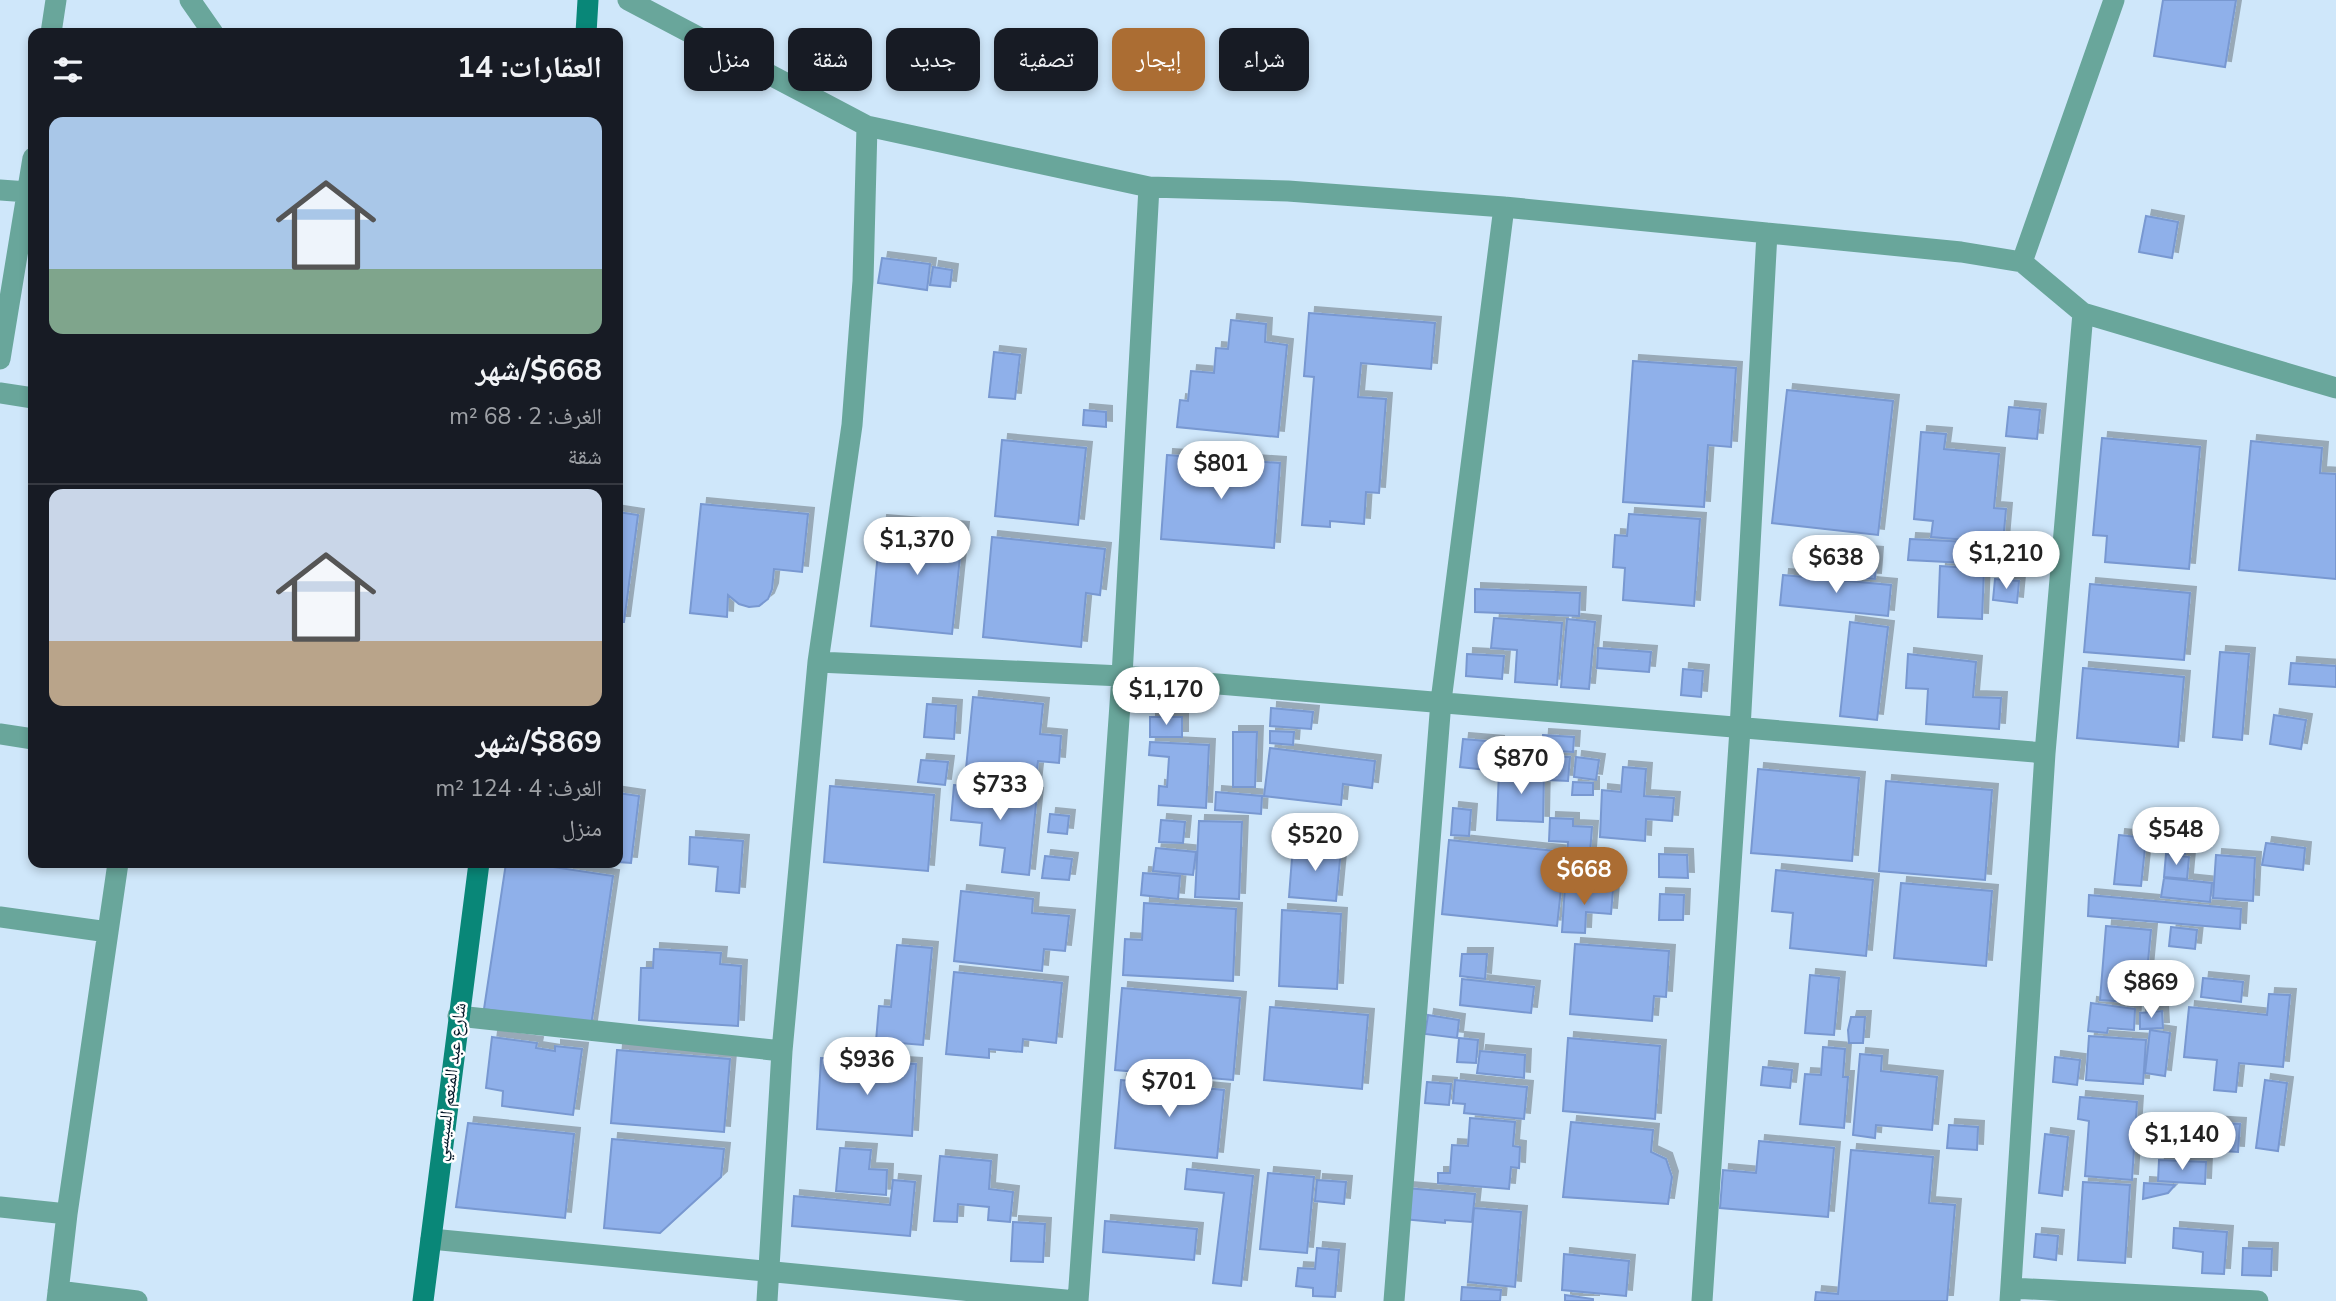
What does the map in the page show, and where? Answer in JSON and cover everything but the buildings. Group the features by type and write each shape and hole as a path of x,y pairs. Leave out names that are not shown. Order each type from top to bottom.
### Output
{"street":[{"path":"52,28 56,0"},
{"path":"190,0 210,28"},
{"path":"586,28 588,0"},
{"path":"628,0 867,126 1149,187 1289,191 1504,207 1961,252 2022,262 2083,313 2336,388"},
{"path":"2022,262 2114,0"},
{"path":"767,1301 782,1051 818,662 852,425 863,281 867,126"},
{"path":"431,1238 1077,1301 1122,676 1149,187"},
{"path":"0,190 28,192 0,359"},
{"path":"1394,1301 1441,702 1504,207"},
{"path":"1702,1301 1740,729 1767,233"},
{"path":"2083,313 2045,753 2011,1295 2258,1301"},
{"path":"0,393 28,397"},
{"path":"818,662 1122,676 2045,753"},
{"path":"0,734 28,738"},
{"path":"117,868 67,1214 58,1296 138,1301"},
{"name":"شارع عبد المنعم السيسي","path":"423,1301 478,868"},
{"path":"0,917 108,932"},
{"path":"458,1016 782,1051"},
{"path":"0,1207 67,1214"}]}
